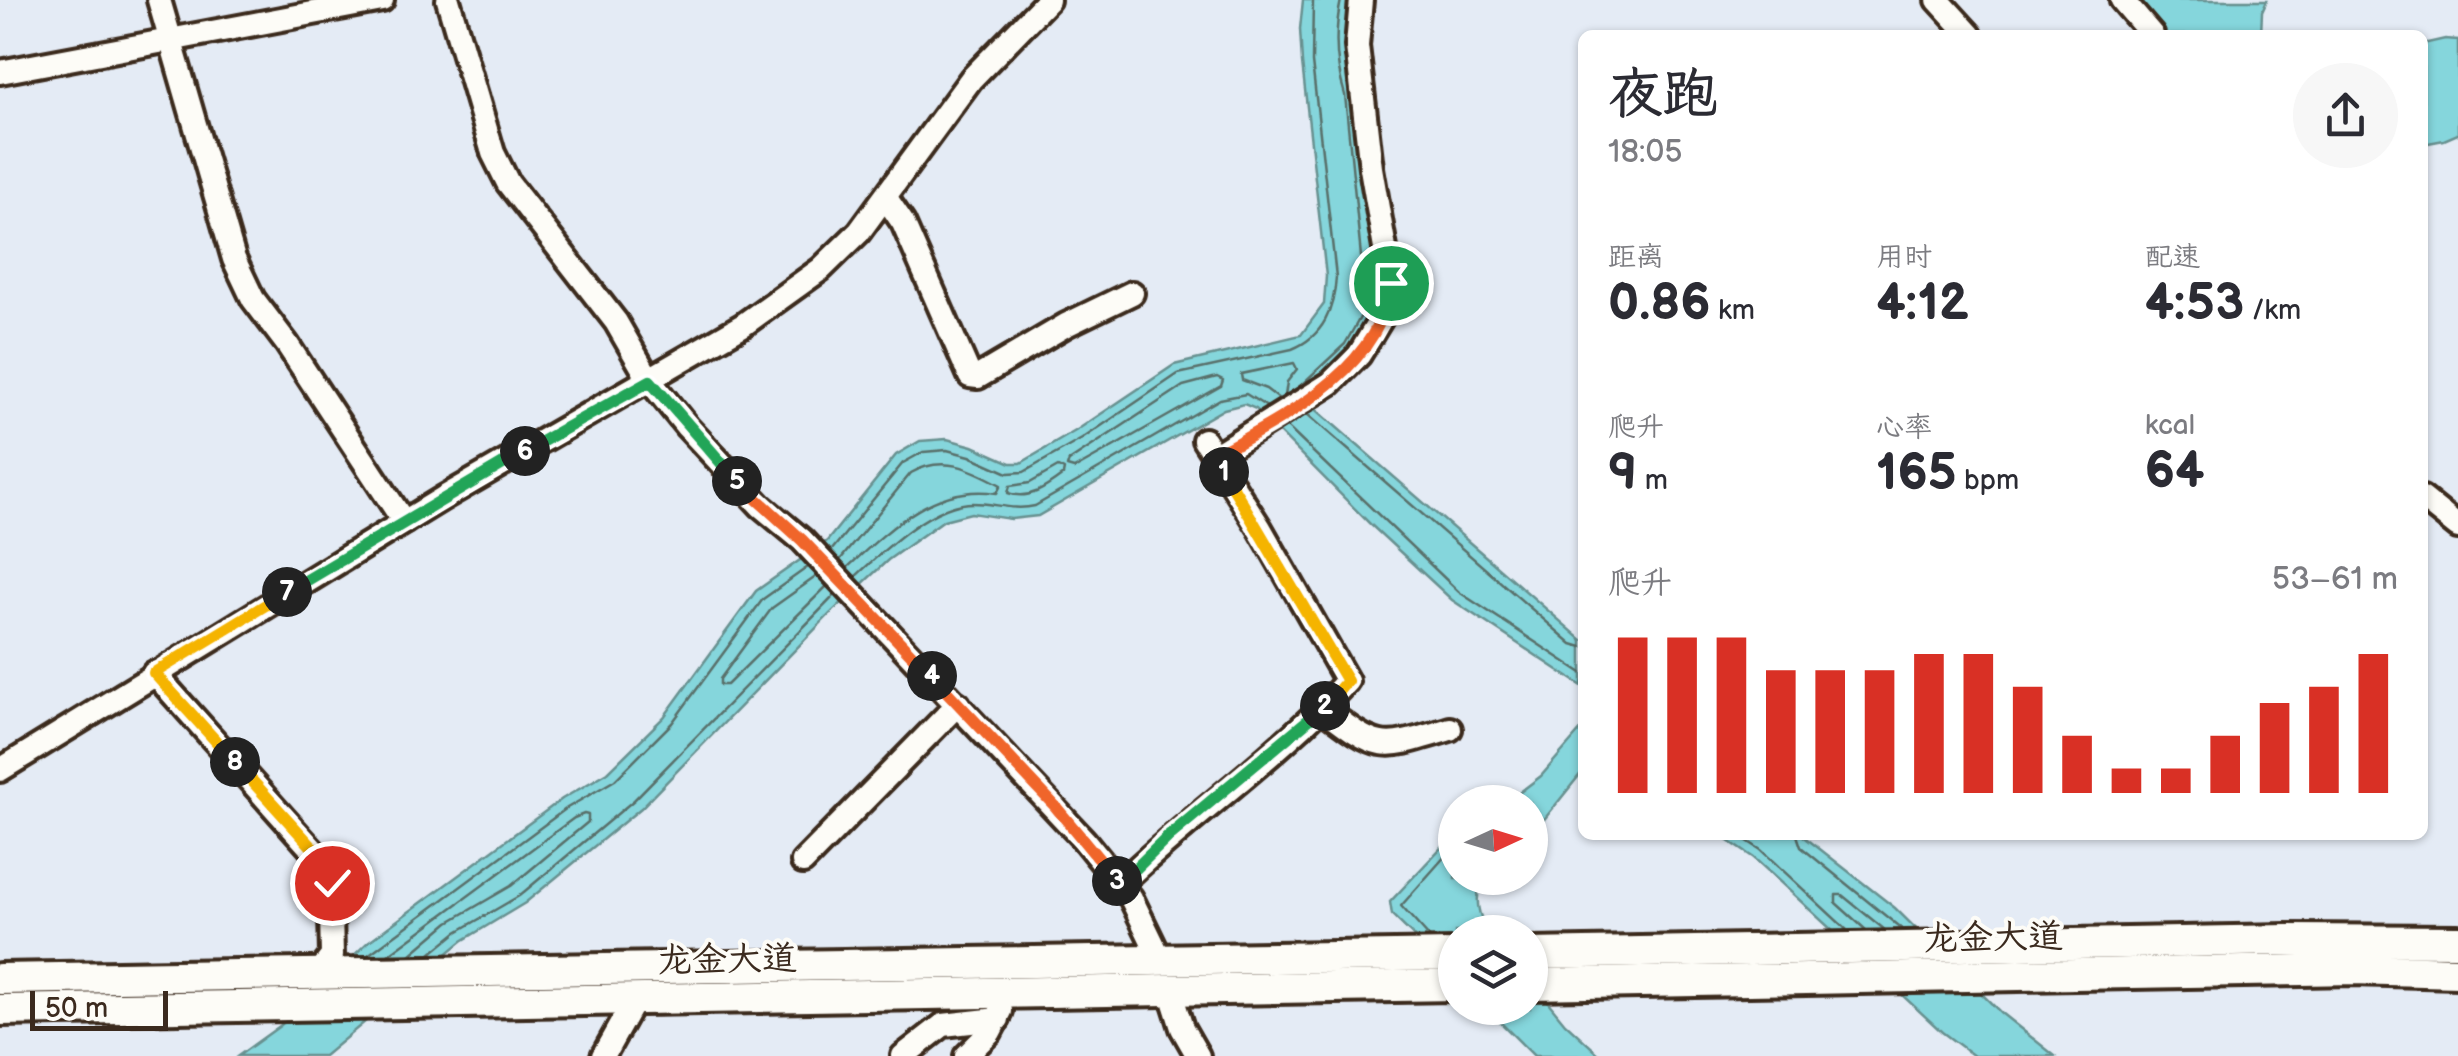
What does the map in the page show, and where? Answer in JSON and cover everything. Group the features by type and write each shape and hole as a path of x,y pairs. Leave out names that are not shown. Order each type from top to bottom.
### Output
{"main road":[{"name":"龙金大道","path":"1548,954 2353,939 2458,941"},
{"name":"龙金大道","path":"0,979 1438,955"},
{"name":"龙金大道","path":"1548,984 2353,970 2458,972"},
{"name":"龙金大道","path":"0,1010 636,999 1002,1006 1170,990 1438,986"}],"street":[{"path":"158,0 234,259 253,299 404,522"},
{"path":"0,72 382,0"},
{"path":"448,0 500,168 518,198 616,322 650,381 726,470 802,540 1055,806 1131,898 1161,960"},
{"path":"0,770 404,522 742,325 821,269 859,232 886,198 971,79 1048,0"},
{"path":"1120,884 1168,837 1322,708 1347,681 1260,528 1209,448 1265,426 1312,396 1346,370 1379,326 1391,283 1356,46 1361,0"},
{"path":"1938,0 1965,30"},
{"path":"2122,0 2148,30"},
{"path":"886,198 902,223 970,376 978,377 1066,324 1132,293"},
{"path":"2428,503 2458,527"},
{"path":"154,673 330,870 332,956 318,974"},
{"path":"803,862 958,704"},
{"path":"1322,708 1358,736 1377,745 1398,745 1450,728"},
{"path":"1170,990 1182,1028 1198,1056"},
{"path":"602,1056 636,999"},
{"path":"903,1056 943,1025 1002,1006"},
{"path":"966,1056 981,1044 1002,1006"}],"water":[{"path":"1303,0 1352,0 1348,58 1376,283 1376,311 1311,405 1578,637 1578,683 1452,600 1256,409 1244,404 1224,409 1038,516 1011,519 971,513 944,520 888,560 830,614 641,808 525,903 462,941 324,1056 238,1056 281,1025 368,942 562,799 608,772 664,717 756,591 827,541 896,455 920,441 947,439 1011,463 1021,463 1174,365 1301,335 1324,304 1326,276 1300,29"},
{"path":"2129,0 2267,0 2261,30 2156,30"},
{"path":"2458,40 2458,134 2428,143 2428,43"},
{"path":"1578,734 1578,777 1548,814 1548,785 1529,785"},
{"path":"1727,840 1808,840 1895,908 2001,1013 2055,1056 1974,1056 1942,1032 1754,858"},
{"path":"1438,851 1438,895 1478,895 1481,915 1438,915 1438,960 1392,915 1390,902"},
{"path":"1548,1002 1601,1056 1534,1056 1503,1025 1548,1025"}],"route":[{"path":"332,883 323,859 154,673 443,498 650,381 726,470 802,540 1025,774 1120,884 1168,837 1322,708 1347,681 1214,456 1312,396 1346,370 1379,326 1391,283"}]}
